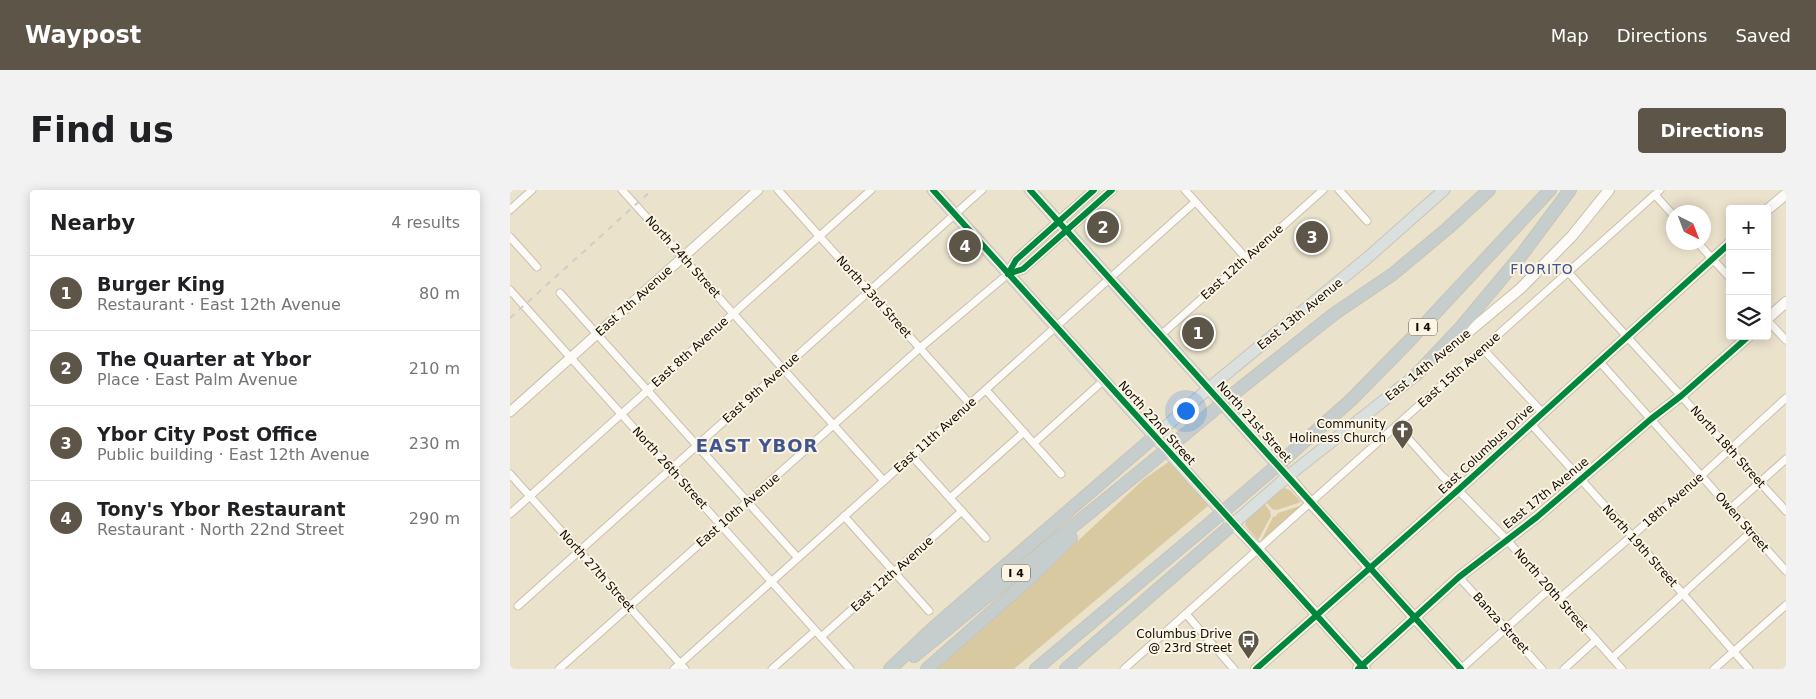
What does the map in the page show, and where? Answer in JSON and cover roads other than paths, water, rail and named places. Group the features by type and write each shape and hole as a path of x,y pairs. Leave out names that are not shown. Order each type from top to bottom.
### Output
{"highway":[{"name":"I 4","path":"899,669 1232,395 1334,314 1393,274 1448,228 1489,190"},
{"name":"I 4","path":"1036,669 1210,523 1351,400 1403,348 1550,190"},
{"path":"1416,375 1462,326 1523,254 1570,190"},
{"path":"890,669 960,605 1154,437"},
{"path":"927,669 1028,580 1134,477"},
{"path":"1066,669 1233,524"},
{"path":"1028,669 1050,657"}],"main road":[{"name":"North 22nd Street","path":"933,190 1154,437 1258,549 1361,668"},
{"name":"North 21st Street","path":"1030,190 1461,669"},
{"name":"East 13th Avenue","path":"1154,437 1228,372 1366,259 1444,190"},
{"name":"East 14th Avenue","path":"1233,524 1288,476 1416,375 1521,288 1572,236 1609,190"},
{"path":"1771,207 1786,194"},
{"name":"East Columbus Drive","path":"1256,669 1458,490 1726,247"},
{"path":"1771,315 1786,302"},
{"name":"East 17th Avenue","path":"1361,668 1459,578 1506,539 1537,517 1744,340"},
{"path":"1188,365 1210,376 1228,372"}],"street":[{"path":"510,210 532,190"},
{"name":"North 24th Street","path":"622,190 884,481"},
{"name":"East 7th Avenue","path":"510,412 758,190"},
{"name":"North 23rd Street","path":"778,190 970,404"},
{"name":"East 8th Avenue","path":"510,514 871,190"},
{"name":"East 9th Avenue","path":"518,606 982,190"},
{"path":"1008,274 1023,269 1094,190"},
{"path":"1062,226 1112,190"},
{"path":"1185,190 1246,258"},
{"name":"East 12th Avenue","path":"1161,335 1323,190"},
{"path":"1339,190 1367,221"},
{"path":"1657,192 1666,205"},
{"name":"East 15th Avenue","path":"1124,669 1657,192"},
{"name":"East 11th Avenue","path":"680,667 844,516 1195,202"},
{"path":"510,237 537,267"},
{"path":"1705,250 1726,274"},
{"name":"North 18th Street","path":"1568,272 1786,511"},
{"name":"East 10th Avenue","path":"559,669 920,348 1008,274"},
{"name":"North 26th Street","path":"510,290 850,669"},
{"path":"560,293 798,558"},
{"path":"1771,323 1786,340"},
{"path":"1483,349 1542,412"},
{"name":"Owen Street","path":"1599,361 1786,571"},
{"path":"1034,443 1104,380"},
{"path":"986,390 1061,474"},
{"name":"18th Avenue","path":"1559,599 1702,476 1786,398"},
{"name":"North 19th Street","path":"1530,423 1750,669"},
{"name":"North 20th Street","path":"1397,426 1442,476 1506,539 1622,669"},
{"path":"950,498 1024,432"},
{"path":"912,456 986,538"},
{"path":"1731,508 1786,459"},
{"name":"North 27th Street","path":"510,474 629,606 680,667"},
{"name":"East 12th Avenue","path":"821,637 962,511"},
{"path":"844,516 929,611"},
{"path":"1612,658 1751,532"},
{"name":"Banza Street","path":"1459,578 1542,669"},
{"path":"1461,669 1550,590"},
{"path":"1714,669 1786,605"},
{"path":"1186,614 1234,669"},
{"path":"772,669 815,631"},
{"path":"1564,669 1596,640"}],"railway":[{"path":"510,318 652,190"}],"place":[{"name":"The Quarter at Ybor","path":"1103,227"},
{"name":"Ybor City Post Office","path":"1312,237"},
{"name":"Tony's Ybor Restaurant","path":"965,246"},
{"name":"Burger King","path":"1198,333"},
{"name":"Community Holiness Church","path":"1402,450"},
{"name":"Columbus Drive @ 23rd Street","path":"1248,660"}],"district":[{"name":"FIORITO","path":"1542,269"},
{"name":"EAST YBOR","path":"757,445"}]}
